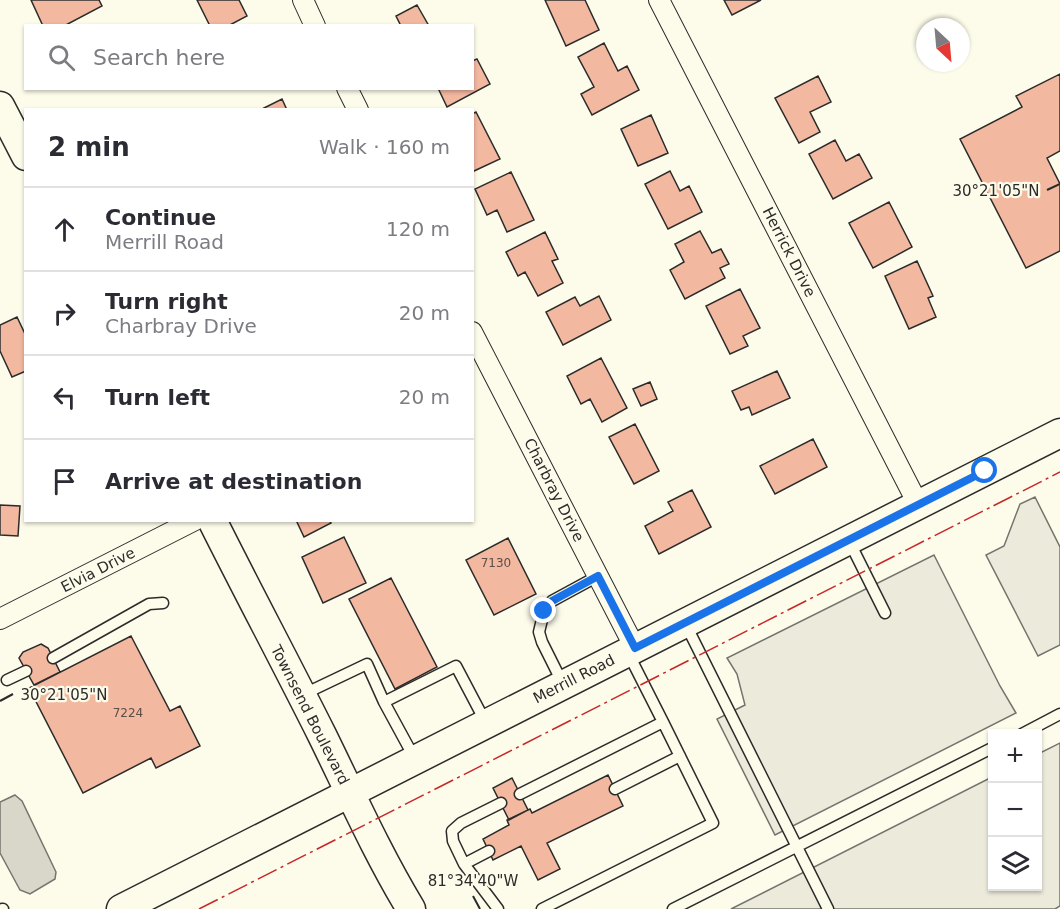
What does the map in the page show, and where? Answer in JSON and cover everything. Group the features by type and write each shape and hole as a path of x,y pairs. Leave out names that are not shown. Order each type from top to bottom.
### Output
{"main road":[{"path":"0,106 24,152"},
{"name":"Merrill Road","path":"121,909 1060,433"},
{"name":"Townsend Boulevard","path":"213,522 349,793 411,909"}],"street":[{"path":"303,0 314,24"},
{"name":"Herrick Drive","path":"659,0 918,504"},
{"path":"348,90 357,108"},
{"name":"Charbray Drive","path":"474,336 598,576 631,650"},
{"name":"Elvia Drive","path":"0,619 191,522"}],"lane":[{"path":"849,540 885,613"},
{"path":"564,684 539,632 544,611 552,601 598,576"},
{"path":"53,658 149,604 163,603"},
{"path":"685,623 828,909"},
{"path":"542,909 713,823 663,723 631,650"},
{"path":"301,695 367,664 415,760"},
{"path":"384,702 456,666 487,724"},
{"path":"7,680 26,671"},
{"path":"1032,729 1060,714"},
{"path":"520,794 663,723"},
{"path":"673,909 988,751"},
{"path":"615,789 680,756"},
{"path":"498,909 464,864 453,841 452,831 461,823 501,803"},
{"path":"464,864 489,851"}],"shaded area":[{"path":"1035,497 1060,547 1060,645 1038,656 986,555 1004,546 1020,504"},
{"path":"934,555 1016,713 775,835 717,719 745,705 737,674 727,658"},
{"path":"1060,743 1060,906 1055,909 731,909 988,779 988,891 1042,891 1042,752"},
{"path":"15,795 22,801 56,872 55,879 30,894 20,890 0,853 0,802"}],"building":[{"path":"31,0 99,0 102,6 68,24 42,24"},
{"path":"197,0 239,0 247,16 232,24 209,24"},
{"path":"545,0 585,0 599,30 566,46"},
{"path":"724,0 761,0 732,15"},
{"path":"417,5 428,24 400,24 396,16"},
{"path":"604,43 618,71 627,66 639,90 592,115 581,94 594,87 578,57"},
{"path":"477,59 490,84 447,107 439,90 474,90 474,60"},
{"path":"1060,74 1060,151 1047,158 1060,184 1060,251 1026,268 960,139 1022,107 1016,96"},
{"path":"818,76 831,102 810,112 820,132 799,143 775,98"},
{"path":"282,99 286,108 264,108"},
{"path":"476,112 500,159 474,171 474,113"},
{"path":"651,115 668,153 638,166 621,129"},
{"path":"835,140 846,161 859,154 872,178 833,199 809,154"},
{"path":"670,171 680,191 689,186 702,212 668,229 645,184"},
{"path":"511,172 534,220 507,232 497,210 487,215 475,189"},
{"path":"889,202 912,247 873,268 849,223"},
{"path":"700,231 712,253 721,249 729,264 720,268 725,278 685,299 670,270 684,262 675,244"},
{"path":"545,232 558,259 552,261 563,283 538,296 525,272 518,276 506,252"},
{"path":"917,261 933,296 928,298 936,317 909,329 885,276"},
{"path":"740,289 760,328 743,336 748,346 730,354 706,306"},
{"path":"599,296 611,320 563,345 546,312 575,297 580,306"},
{"path":"17,317 24,332 24,372 12,377 0,351 0,325"},
{"path":"601,358 627,408 602,422 590,399 581,404 567,376"},
{"path":"777,371 790,398 752,415 749,407 741,410 732,391"},
{"path":"650,382 657,399 641,406 633,389"},
{"path":"635,424 659,471 634,484 609,437"},
{"path":"813,439 827,467 775,494 760,466"},
{"path":"692,490 711,527 659,554 645,526 673,511 668,502"},
{"path":"0,505 20,506 18,536 0,535"},
{"path":"297,522 331,523 304,537"},
{"path":"344,537 366,583 323,603 302,557"},
{"path":"508,538 536,594 494,615 466,560"},
{"path":"391,578 437,667 395,689 349,599"},
{"path":"131,636 170,711 180,706 200,746 156,768 151,758 83,793 29,688"},
{"path":"41,644 48,648 60,672 34,685 19,658 23,652"},
{"path":"608,775 623,806 547,843 560,869 538,880 521,846 493,860 483,839 509,825 507,820 530,809 532,813"},
{"path":"512,778 528,810 509,820 493,788"}],"power":[{"path":"199,909 1060,472"}],"route":[{"path":"544,611 552,601 598,576 635,648 985,471"}]}
